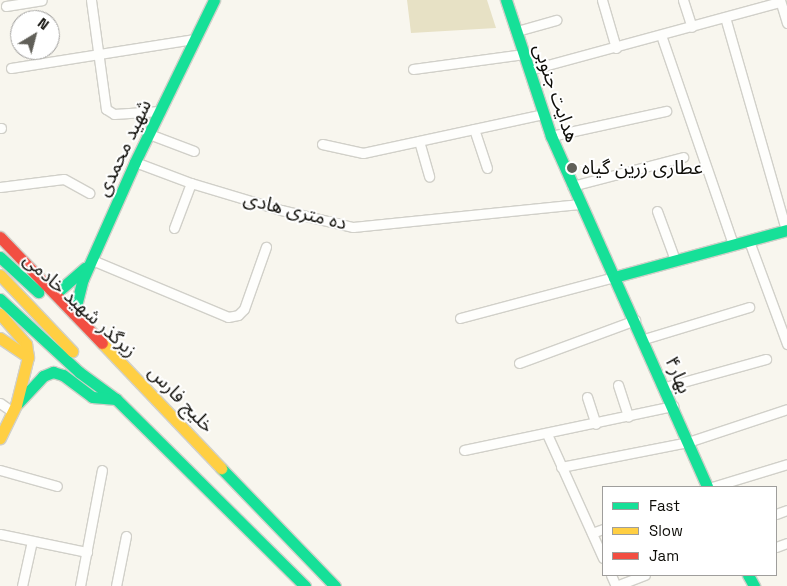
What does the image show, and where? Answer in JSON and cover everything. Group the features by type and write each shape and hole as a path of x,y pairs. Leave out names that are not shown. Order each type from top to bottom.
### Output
{"main road":[{"name":"شهید محمدی","path":"74,314 77,296 135,162 214,0"},
{"name":"هدایت جنوبی","path":"506,0 551,136 614,277"},
{"path":"614,277 787,230"},
{"name":"خلیج فارس","path":"0,237 335,586"},
{"name":"زیرگذر شهید خادمی","path":"0,257 96,345 137,378"},
{"path":"55,294 70,284 92,260"},
{"name":"زیرگذر شهید خادمی","path":"0,275 116,399"},
{"name":"بهار۴","path":"614,277 644,339 707,486"},
{"path":"0,299 79,372 116,399 305,586"},
{"path":"0,314 26,344 28,357 15,408 0,438"},
{"path":"0,338 28,357"},
{"path":"15,408 43,376 53,372 63,375 92,397 116,399"}],"street":[{"path":"6,6 42,0"},
{"path":"91,0 106,109 109,114 160,111"},
{"path":"602,0 616,48"},
{"path":"683,0 692,26"},
{"path":"529,70 616,48 780,1 787,23"},
{"path":"725,17 787,230"},
{"path":"517,31 556,20"},
{"path":"661,35 733,244"},
{"path":"11,68 195,39"},
{"path":"413,69 524,54"},
{"path":"551,136 666,111"},
{"path":"322,144 363,152 543,114"},
{"path":"474,129 487,168"},
{"path":"149,134 194,151"},
{"path":"419,141 429,177"},
{"path":"572,186 683,157"},
{"name":"ده متری هادی","path":"135,162 192,183 281,210 353,227 580,204"},
{"path":"0,187 64,179 89,193"},
{"path":"174,228 192,183"},
{"path":"657,210 675,260"},
{"path":"749,241 787,344"},
{"path":"92,260 228,317 238,315 244,309 266,247"},
{"path":"460,318 614,277"},
{"path":"644,339 749,307"},
{"path":"520,363 635,320"},
{"path":"665,387 766,359"},
{"path":"618,385 628,416"},
{"path":"586,398 596,424"},
{"path":"0,403 15,408"},
{"path":"464,450 596,424 673,406"},
{"path":"561,467 688,442 787,409"},
{"path":"547,434 602,556"},
{"path":"715,486 787,464"},
{"path":"0,470 57,486"},
{"path":"80,586 102,470"},
{"path":"592,533 602,528"},
{"path":"0,534 86,552"},
{"path":"116,586 126,536"},
{"path":"22,586 32,541"},
{"path":"616,586 642,576"}],"shaded area":[{"path":"407,0 487,0 496,28 411,33"}],"traffic: fast":[{"path":"74,314 83,279 135,162 214,0"},
{"path":"506,0 551,136 707,486"},
{"path":"614,277 787,230"},
{"path":"0,257 38,292"},
{"path":"55,294 85,268"},
{"path":"0,299 79,372 116,399 305,586"},
{"path":"18,403 43,376 53,372 63,375 92,397 116,399"},
{"path":"221,468 335,586"},
{"path":"749,576 754,586"}],"traffic: slow":[{"path":"0,275 72,351"},
{"path":"0,314 26,344 28,357 16,405 0,438"},
{"path":"0,338 28,357"},
{"path":"102,343 221,468"}],"traffic: jam":[{"path":"0,237 102,343"}],"place":[{"name":"عطاری زرین گیاه","path":"572,168"}]}
